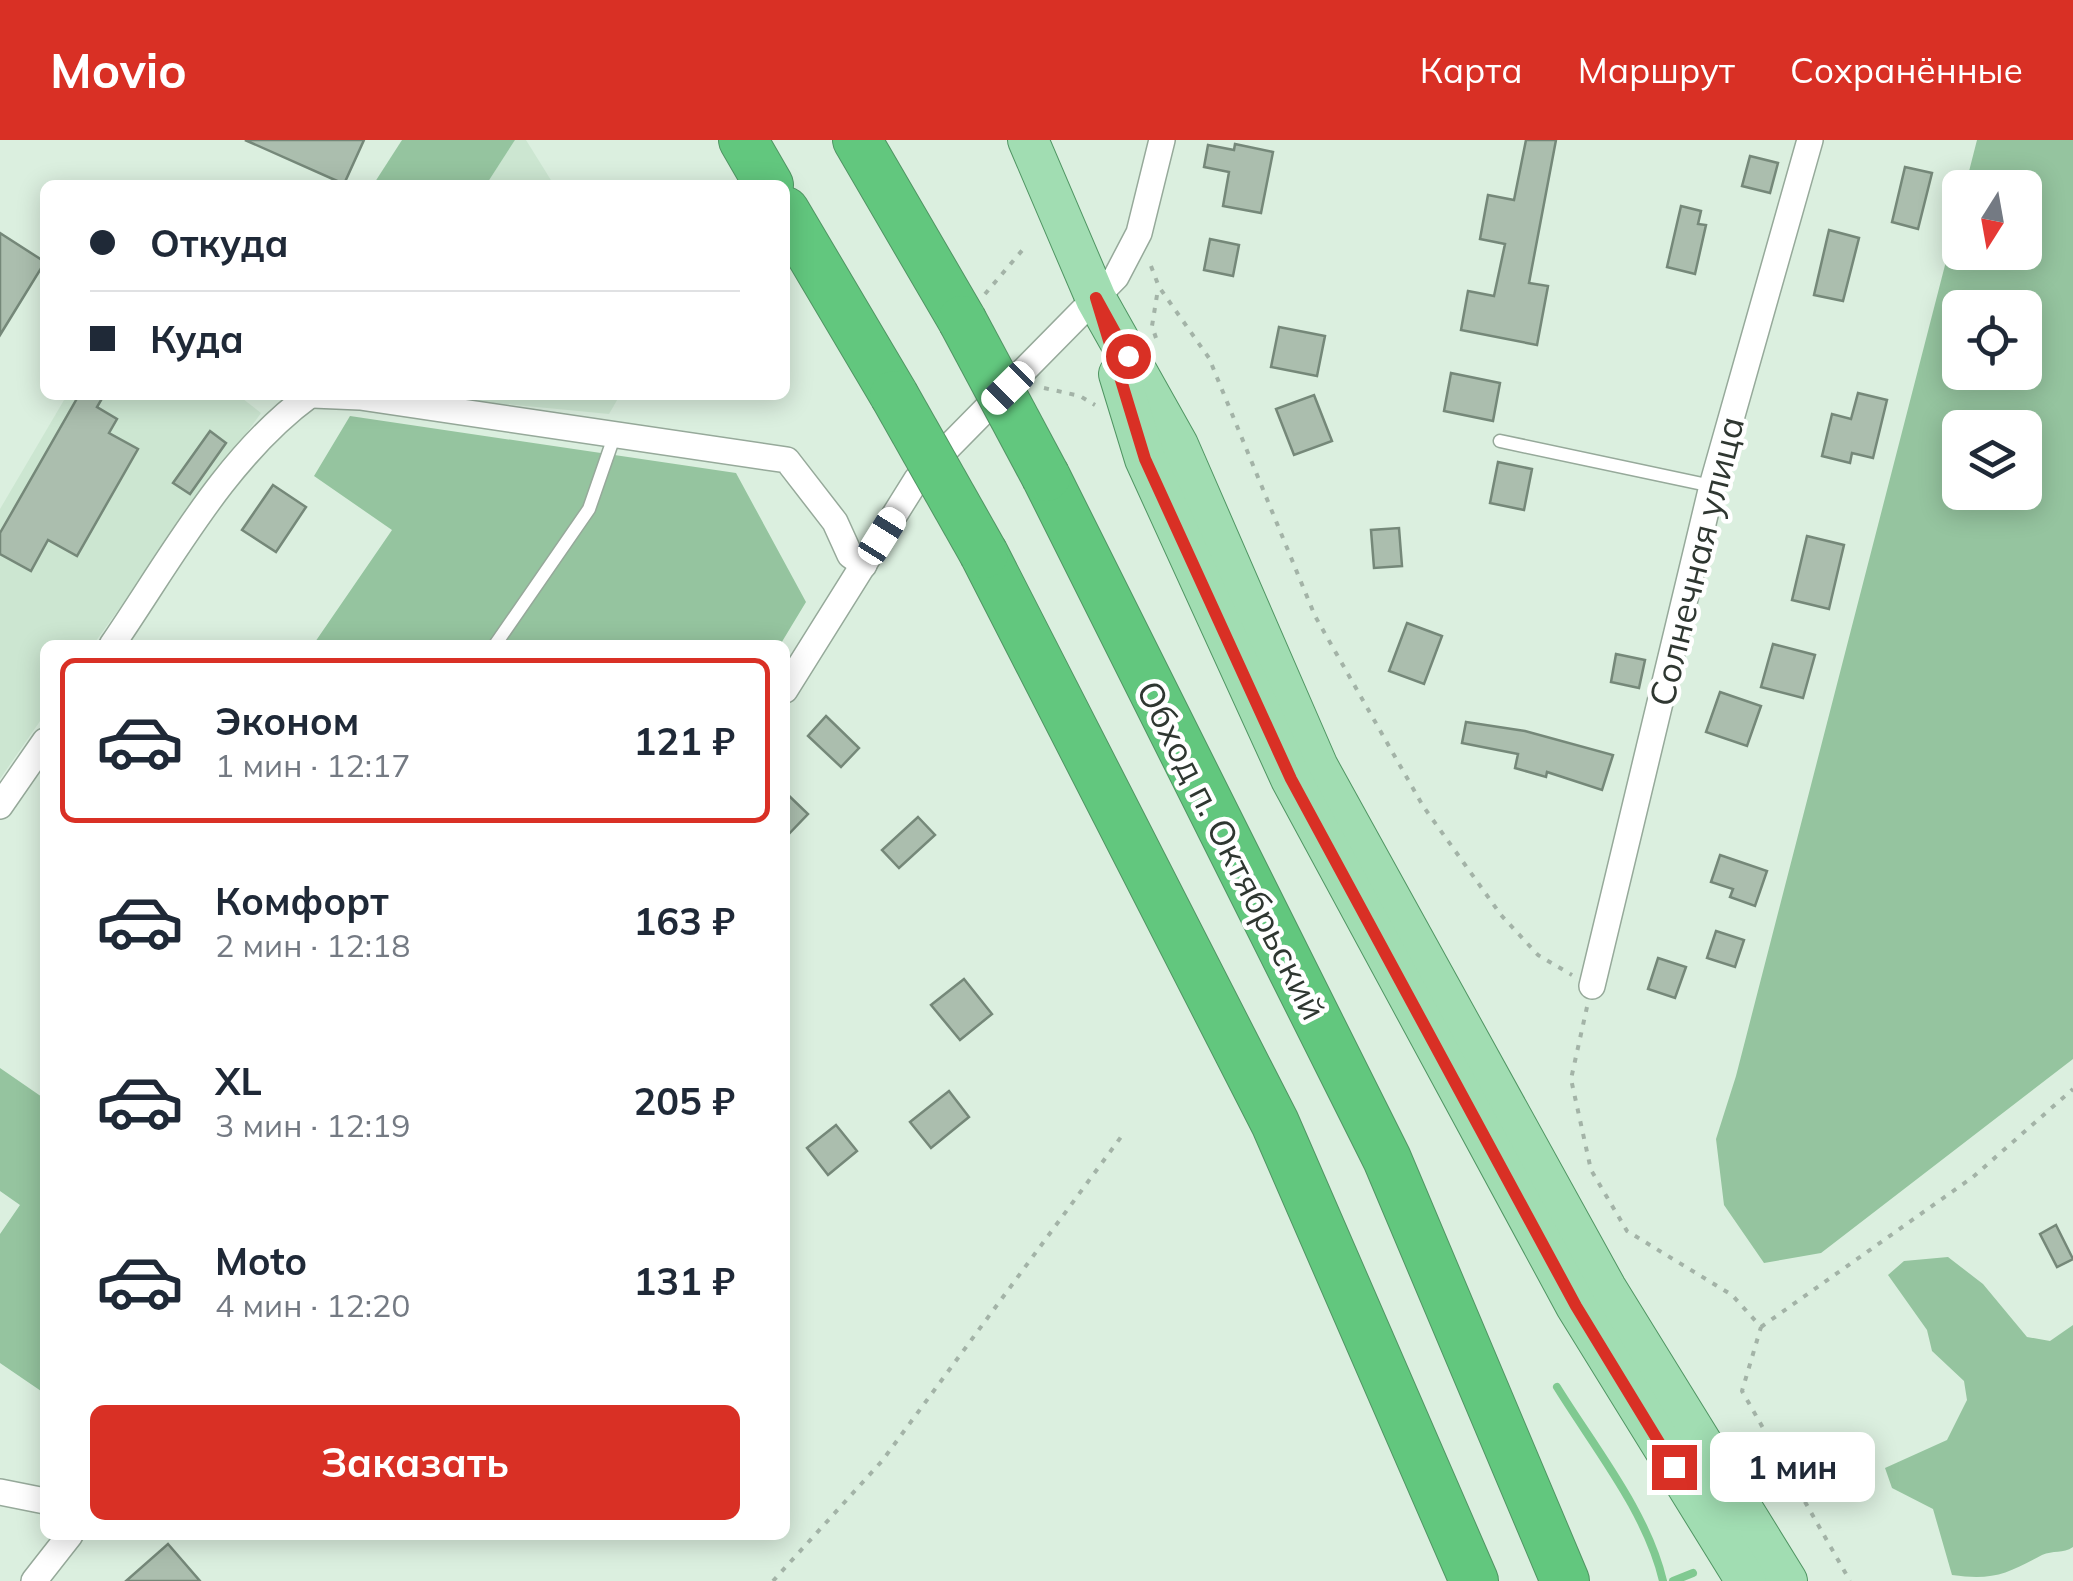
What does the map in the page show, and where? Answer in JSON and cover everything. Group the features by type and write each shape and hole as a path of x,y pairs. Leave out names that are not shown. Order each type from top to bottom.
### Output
{"highway":[{"path":"743,140 766,180"},
{"name":"Обход п. Октябрьский","path":"858,140 962,320 1046,477 1387,1159 1565,1581"},
{"path":"790,220 984,554 1275,1123 1474,1581"}],"main road":[{"path":"1028,140 1096,298 1178,445 1318,767 1606,1288 1786,1581"},
{"path":"1096,298 1145,459 1291,779 1576,1306 1746,1581"}],"street":[{"path":"790,682 917,479 1116,277 1139,233 1162,140"},
{"name":"Солнечная улица","path":"1592,986 1712,486 1810,140"},
{"path":"115,640 230,474 276,420 305,400"},
{"path":"387,400 787,460 834,522 850,555 864,565"},
{"path":"0,806 40,748"},
{"path":"0,1492 40,1500"},
{"path":"34,1581 66,1540"}],"lane":[{"path":"498,640 589,509 614,434"},
{"path":"1500,440 1712,486"}],"path":[{"path":"1139,233 1158,287 1209,358 1315,616 1423,806 1513,929 1538,955 1592,986 1572,1079 1592,1170 1626,1232 1732,1295 1762,1327"},
{"path":"962,320 1025,247"},
{"path":"1008,388 1059,389 1100,408"},
{"path":"1850,1581 1742,1391 1762,1327 1973,1177 2073,1089"},
{"path":"773,1581 882,1460 1121,1137"}],"shaded area":[{"path":"515,140 526,140 551,180 489,180"},
{"path":"64,400 244,400 261,413 97,640 40,640 40,721 0,779 0,509"},
{"path":"463,400 617,400 609,414"}],"green space":[{"path":"402,140 515,140 489,180 376,180"},
{"path":"1977,140 2073,140 2073,1059 1821,1253 1764,1263 1724,1205 1716,1139 1736,1076 1944,270 2042,270 2042,170 1969,170"},
{"path":"350,416 736,473 806,602 783,640 316,640 392,530 314,476"},
{"path":"0,1068 40,1096 40,1390 0,1363 0,1234 20,1205 0,1191"},
{"path":"1948,1257 1983,1284 2027,1337 2050,1341 2073,1325 2073,1547 1990,1576 1952,1575 1933,1509 1892,1488 1885,1468 1947,1440 1967,1400 1964,1381 1932,1351 1927,1330 1888,1275 1904,1261"}],"building":[{"path":"245,140 364,140 346,180 335,180"},
{"path":"1526,140 1556,140 1529,283 1548,286 1537,345 1461,330 1468,291 1494,296 1505,244 1480,239 1488,195 1514,200"},
{"path":"1235,144 1273,152 1261,213 1223,206 1229,172 1204,167 1208,145 1234,150"},
{"path":"1750,156 1778,163 1770,193 1742,186"},
{"path":"1905,167 1932,173 1918,229 1892,222"},
{"path":"1681,206 1701,211 1698,224 1706,225 1695,274 1667,267"},
{"path":"1829,230 1859,238 1843,301 1814,295"},
{"path":"0,233 40,259 40,270 0,335"},
{"path":"1210,239 1239,245 1233,276 1204,270"},
{"path":"1279,327 1325,336 1317,376 1271,367"},
{"path":"1451,373 1500,383 1493,421 1444,411"},
{"path":"1858,393 1887,400 1873,458 1852,453 1850,463 1822,456 1832,414 1851,419"},
{"path":"1314,395 1332,441 1294,455 1276,409"},
{"path":"76,400 101,400 97,407 117,419 109,433 138,449 77,556 48,540 31,571 0,554 0,533"},
{"path":"210,431 226,443 190,494 173,483"},
{"path":"1498,462 1532,469 1524,510 1490,503"},
{"path":"273,485 306,507 276,552 242,530"},
{"path":"1399,528 1402,566 1374,568 1371,530"},
{"path":"1807,536 1844,545 1829,609 1792,600"},
{"path":"1407,623 1442,636 1424,684 1389,671"},
{"path":"1773,644 1815,655 1803,698 1761,687"},
{"path":"1616,654 1645,660 1639,688 1611,682"},
{"path":"1720,692 1761,706 1747,746 1706,732"},
{"path":"826,716 859,748 841,767 808,736"},
{"path":"1466,722 1525,731 1613,755 1602,790 1547,772 1546,777 1515,768 1518,754 1462,743"},
{"path":"790,797 808,814 790,833"},
{"path":"918,817 935,835 899,868 882,850"},
{"path":"1720,855 1767,871 1755,906 1730,897 1733,889 1711,882"},
{"path":"1716,931 1744,940 1735,967 1707,958"},
{"path":"1658,958 1686,967 1675,998 1648,989"},
{"path":"964,979 992,1014 960,1040 931,1005"},
{"path":"949,1091 969,1117 931,1148 910,1122"},
{"path":"836,1125 857,1151 828,1175 807,1148"},
{"path":"2056,1225 2073,1259 2057,1267 2040,1234"},
{"path":"168,1544 200,1581 126,1581"}],"waterway":[{"path":"1557,1387 1632,1505 1663,1581"},
{"path":"1673,1581 1693,1573"}],"route":[{"path":"1128,356 1096,298 1145,459 1291,779 1576,1306 1674,1467"}]}
